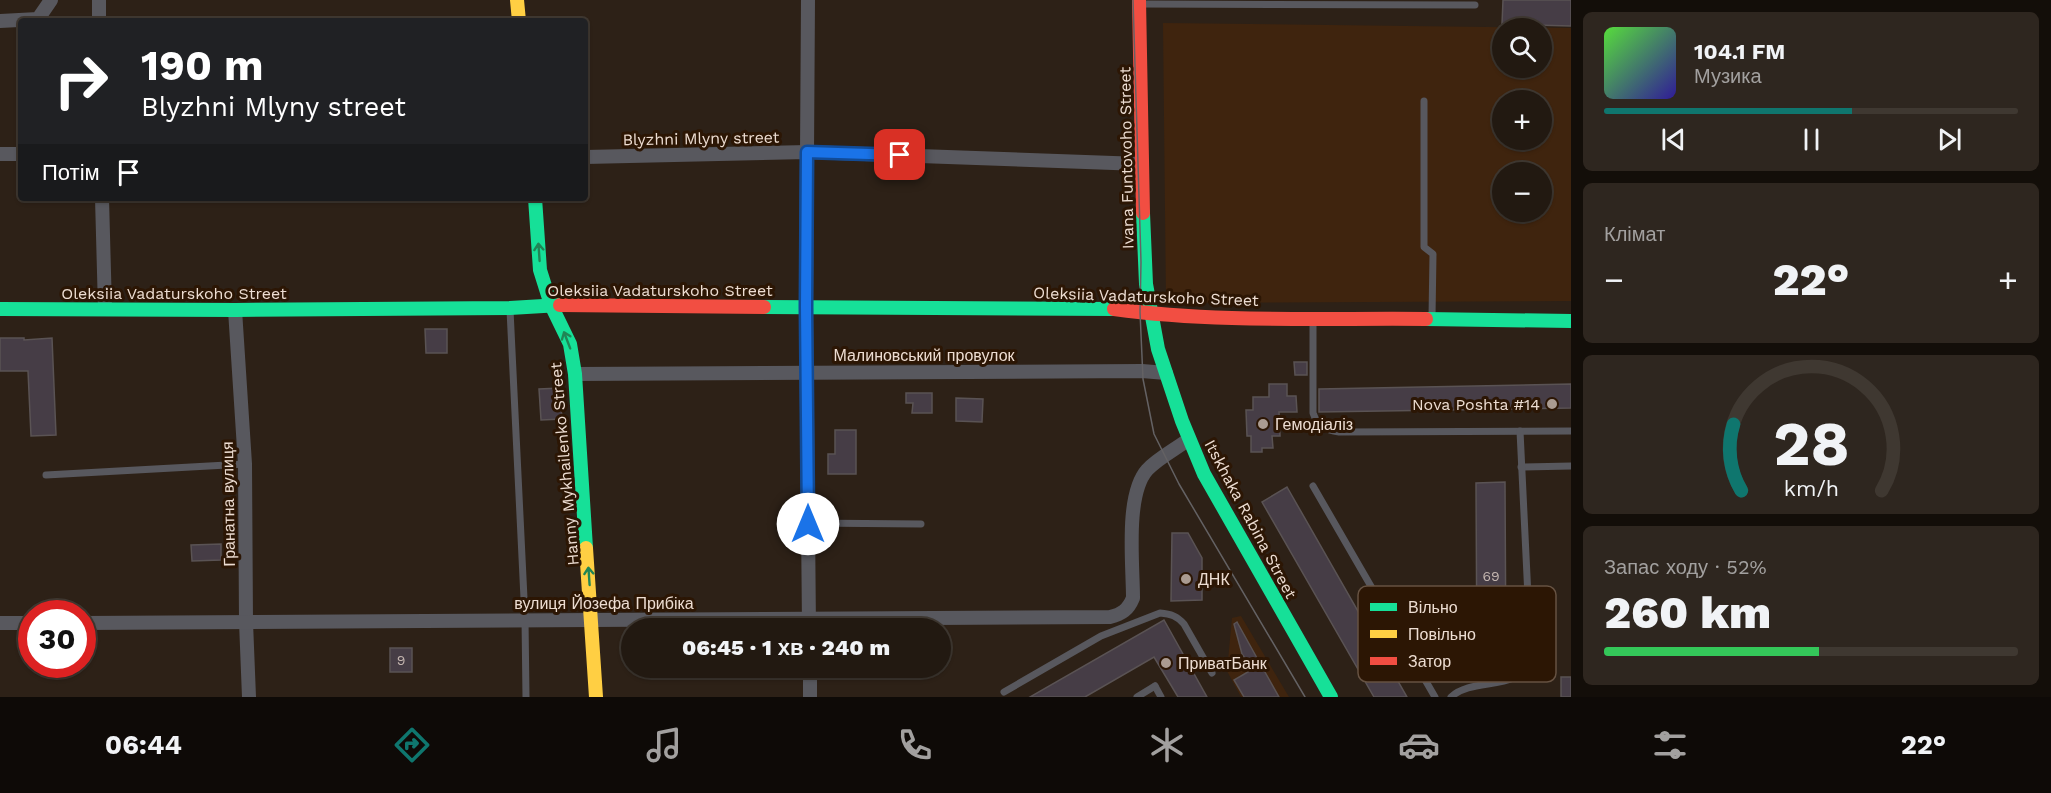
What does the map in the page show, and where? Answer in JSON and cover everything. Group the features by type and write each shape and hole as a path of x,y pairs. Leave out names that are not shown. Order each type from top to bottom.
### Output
{"main road":[{"path":"517,0 519,18"},
{"name":"Ivana Funtovoho Street","path":"1139,2 1141,164 1146,284 1150,314"},
{"name":"Hanny Mykhailenko Street","path":"535,201 540,270 550,305 570,344 575,374 596,697"},
{"name":"Oleksiia Vadaturskoho Street","path":"0,309 510,308 550,305 1113,309 1150,314 1313,319 1571,321"},
{"name":"Itskhaka Rabina Street","path":"1150,314 1166,373 1203,474 1331,697"}],"street":[{"path":"39,18 51,0"},
{"path":"99,0 99,18"},
{"path":"808,0 806,307 809,618"},
{"path":"0,21 18,21"},
{"name":"Blyzhni Mlyny street","path":"588,157 807,152 1141,164"},
{"path":"0,154 18,154"},
{"path":"102,201 105,309"},
{"name":"Гранатна вулиця","path":"235,310 245,464 249,697"},
{"name":"Малиновський провулок","path":"575,374 1142,371 1166,373"},
{"path":"1127,609 1133,598 1133,502 1138,484 1148,469 1189,440"},
{"name":"вулиця Йозефа Прибіка","path":"951,621 1110,617 1127,609"},
{"name":"вулиця Йозефа Прибіка","path":"96,623 525,619 621,621"},
{"path":"0,623 18,623"},
{"path":"810,678 810,697"}],"lane":[{"path":"1139,2 1475,4"},
{"path":"1424,101 1425,247 1433,254 1432,320"},
{"path":"510,308 525,619 526,697"},
{"path":"1313,319 1313,413 1316,422 1322,427 1339,432 1571,431"},
{"path":"1520,431 1527,586"},
{"path":"46,475 245,464"},
{"path":"1521,467 1571,466"},
{"path":"1313,486 1371,586"},
{"path":"808,524 921,524"},
{"path":"1125,626 1127,609"},
{"path":"1004,692 1101,636 1160,614 1171,614 1178,617 1212,673"},
{"path":"1426,682 1435,697"},
{"path":"1451,697 1466,689 1498,682"},
{"path":"1137,697 1155,686"},
{"path":"1153,697 1155,686"},
{"path":"1155,686 1161,697"}],"shaded area":[{"path":"1163,23 1492,27 1492,78 1552,78 1552,28 1571,28 1571,301 1166,303"},
{"path":"1241,616 1289,697 1241,697 1227,671 1232,618"}],"building":[{"path":"1503,0 1571,0 1571,26 1552,25 1552,18 1502,18"},
{"path":"425,329 447,329 447,353 426,353"},
{"path":"0,338 24,338 24,340 52,338 56,435 31,436 28,371 0,371"},
{"path":"1294,362 1307,362 1307,375 1295,375"},
{"name":"Гемодіаліз","path":"1269,384 1287,384 1287,396 1296,396 1297,412 1279,412 1280,436 1272,436 1273,448 1262,448 1262,452 1251,452 1251,436 1247,436 1246,410 1253,410 1253,397 1269,397"},
{"path":"1571,384 1571,408 1319,412 1319,389"},
{"path":"560,388 562,419 541,420 539,389"},
{"path":"906,393 932,393 932,413 912,413 913,403 906,403"},
{"path":"956,398 983,399 982,422 956,421"},
{"path":"835,430 856,430 856,474 828,474 828,454 835,454"},
{"path":"1505,482 1506,586 1477,586 1476,483"},
{"path":"1287,487 1358,611 1358,669 1262,502"},
{"name":"ДНК","path":"1172,533 1188,533 1202,558 1202,600 1171,601"},
{"path":"221,544 221,560 192,561 191,545"},
{"path":"1164,620 1207,697 1178,697 1154,657 1085,697 1030,697"},
{"path":"1237,622 1279,697 1244,697 1234,680 1253,669 1242,654 1234,624"},
{"path":"390,648 412,648 412,672 390,672"},
{"path":"1561,677 1571,677 1571,697 1561,697"},
{"path":"1365,682 1398,682 1407,697 1374,697"}],"tram line":[{"path":"1133,0 1143,379 1154,434 1179,484 1305,697"}],"traffic: fast":[{"path":"535,201 540,270 551,305 570,344 575,374 586,548"},
{"path":"1143,213 1146,284 1158,349 1182,421 1204,474 1331,697"},
{"path":"0,309 235,310 510,308 560,305"},
{"path":"764,307 1114,309"},
{"path":"1426,319 1571,321"}],"traffic: slow":[{"path":"517,0 519,18"},
{"path":"586,548 596,697"}],"traffic: jam":[{"path":"1139,0 1143,213"},
{"path":"560,305 764,307"},
{"path":"1114,309 1230,318 1426,319"}],"place":[{"name":"Nova Poshta #14","path":"1552,404"},
{"name":"Гемодіаліз","path":"1263,424"},
{"name":"ДНК","path":"1186,579"},
{"name":"ПриватБанк","path":"1166,663"}],"route":[{"path":"808,524 807,152 900,155"}]}
